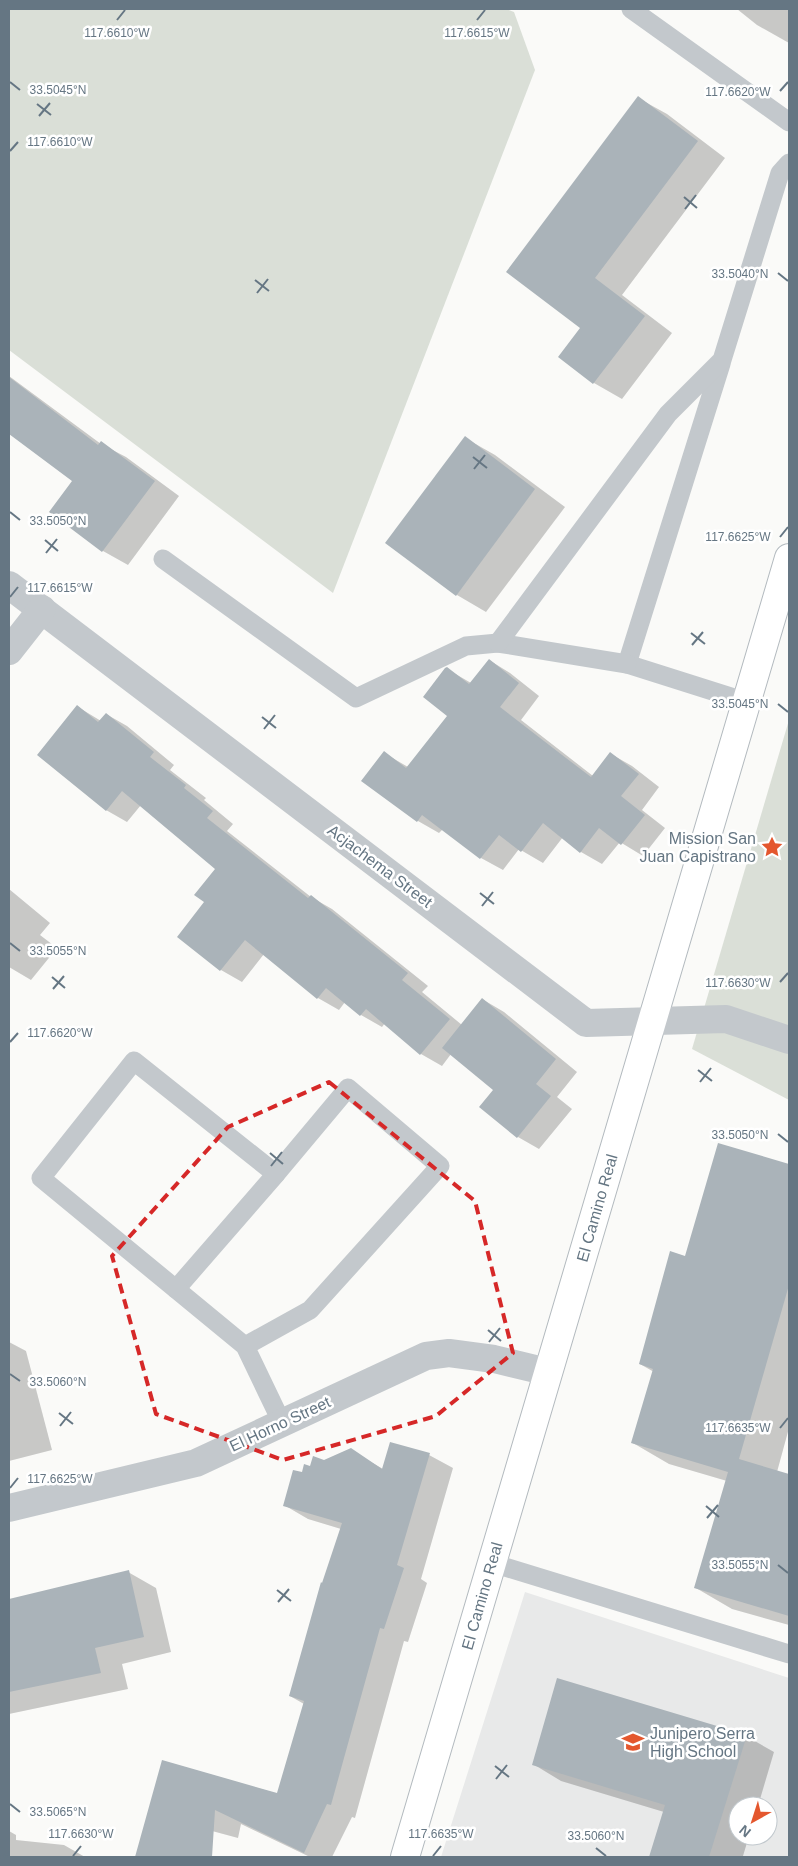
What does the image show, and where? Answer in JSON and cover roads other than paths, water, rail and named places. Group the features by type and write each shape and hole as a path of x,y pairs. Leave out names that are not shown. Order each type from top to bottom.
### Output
{"street":[{"name":"El Camino Real","path":"405,1857 746,702 782,612 789,558"},
{"name":"Acjachema Street","path":"9,585 586,1023 726,1019 789,1040"},
{"path":"9,651 42,610"},
{"name":"El Horno Street","path":"9,1508 196,1463 426,1356 449,1353 494,1359 548,1372"}],"lane":[{"path":"631,9 789,122"},
{"path":"627,664 780,173 789,163"},
{"path":"498,642 668,414 722,360"},
{"path":"162,559 356,698 466,646 498,642 627,664 746,702"},
{"path":"276,1174 134,1061 41,1178 245,1346 282,1423"},
{"path":"176,1289 348,1088 440,1166 310,1310 245,1346"},
{"path":"492,1563 789,1654"}],"place":[{"name":"Mission San Juan Capistrano","path":"772,847"},
{"name":"Junipero Serra High School","path":"633,1742"}]}
